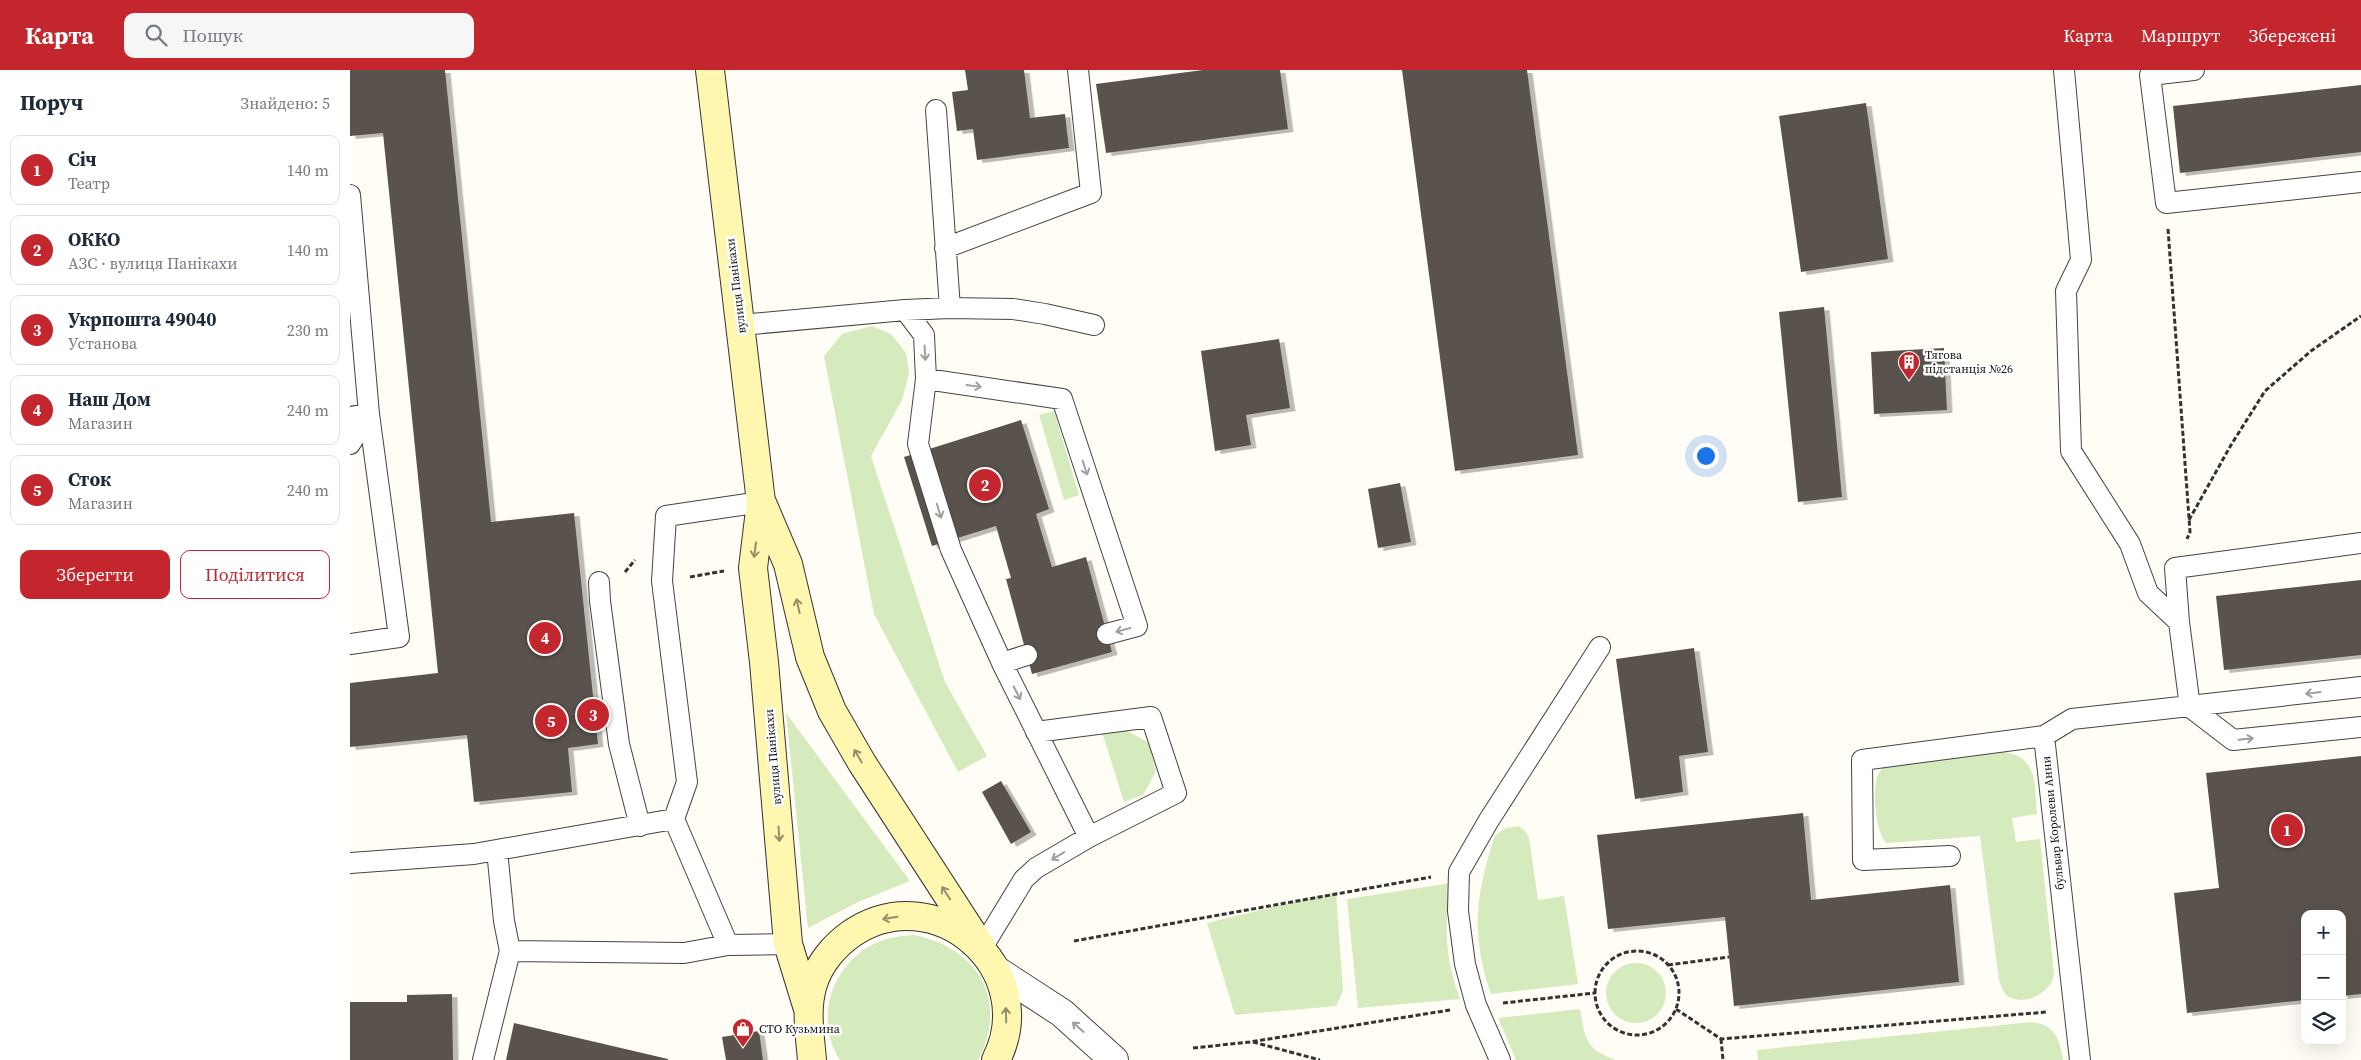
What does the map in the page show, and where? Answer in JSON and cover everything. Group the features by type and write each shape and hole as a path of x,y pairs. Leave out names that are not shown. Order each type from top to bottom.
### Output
{"main road":[{"name":"вулиця Панікахи","path":"710,70 761,502 753,568 767,692 788,944 812,1041"},
{"name":"вулиця Панікахи","path":"761,502 788,564 810,658 832,711 862,763 989,959"},
{"path":"812,1041 813,984 824,960 841,941 862,926 887,918 913,915 939,920 962,931 989,959 1005,995 1007,1021 1002,1048 996,1060"}],"street":[{"name":"вулиця Панікахи","path":"989,959 1062,1013 1114,1060"}],"lane":[{"path":"945,248 1090,193 1078,70"},
{"path":"2064,70 2081,260 2066,291 2071,451 2130,544 2148,593 2179,622"},
{"path":"2194,70 2150,75 2166,203 2361,182"},
{"path":"936,110 950,308"},
{"path":"350,195 360,415 398,638 350,644"},
{"path":"741,325 905,310 950,308 1013,309 1094,325"},
{"path":"905,310 924,336 926,378 918,444 952,550 1002,663 1089,837"},
{"path":"926,378 1062,399 1136,626 1107,634"},
{"path":"350,444 360,415"},
{"path":"728,945 674,819 687,782 662,581 666,516 761,502"},
{"path":"2361,543 2175,568 2179,622 2190,707 2234,740 2361,727"},
{"path":"599,582 619,744 640,826"},
{"path":"1500,1060 1476,1005 1465,964 1458,911 1459,872 1489,820 1600,647"},
{"path":"1002,663 1027,655"},
{"path":"1950,856 1863,860 1862,760 2044,736 2072,719 2361,687"},
{"path":"989,959 1024,879 1036,868 1089,837 1176,793 1151,717 1036,732"},
{"name":"бульвар Королеви Анни","path":"2044,736 2080,1060"},
{"path":"350,864 474,854 674,819"},
{"path":"483,1060 510,951 504,921 497,850"},
{"path":"510,951 684,953 728,945 788,944"}],"path":[{"path":"2166,203 2190,532 2175,568"},
{"path":"2188,520 2231,444 2265,391 2311,351 2361,316"},
{"path":"1074,941 1459,872"},
{"path":"1643,951 1656,956 1668,965 1678,986 1676,1009 1669,1020 1660,1028 1648,1034 1622,1033 1611,1026 1602,1017 1597,1006 1595,993 1597,979 1604,966 1615,957 1628,952 1643,951"},
{"path":"1668,965 1729,957"},
{"path":"1193,1048 1250,1042 1476,1005 1595,993"},
{"path":"1676,1009 1721,1040 2074,1010"},
{"path":"1721,1040 1724,1060"},
{"path":"1250,1042 1320,1060"}],"green space":[{"path":"872,326 891,334 906,353 909,374 902,400 871,456 945,682 987,756 958,772 874,614 824,356 842,334"},
{"path":"1054,411 1079,495 1064,500 1039,415"},
{"path":"786,713 910,881 858,902 808,928"},
{"path":"1124,729 1149,743 1156,771 1143,795 1124,802 1102,732"},
{"path":"2004,752 2024,760 2033,774 2037,814 2012,818 2016,842 2040,839 2054,974 2048,987 2042,992 2028,999 2020,1000 2006,995 1999,980 1980,836 1887,843 1883,838 1877,821 1875,800 1878,775 1892,761"},
{"path":"1519,826 1526,832 1529,838 1538,900 1564,896 1578,984 1491,994 1484,972 1478,933 1478,914 1483,876 1495,835 1506,828"},
{"path":"1452,883 1447,913 1447,941 1451,969 1460,999 1358,1008 1347,899"},
{"path":"1336,892 1343,991 1336,1006 1235,1015 1207,923"},
{"path":"915,935 937,942 956,952 971,965 982,981 989,998 990,1018 987,1038 978,1060 840,1060 832,1044 828,1028 828,1011 837,979 859,953 874,944 889,938"},
{"path":"1636,963 1652,968 1657,972 1661,977 1666,993 1661,1009 1657,1014 1652,1018 1636,1023 1620,1018 1615,1014 1611,1009 1606,993 1611,977 1615,972 1620,968"},
{"path":"1580,1009 1585,1035 1592,1047 1616,1060 1516,1060 1498,1018"},
{"path":"2032,1022 2046,1026 2055,1034 2063,1060 1758,1060 1757,1050"}],"building":[{"path":"350,70 445,70 491,522 574,513 598,744 568,748 572,792 474,802 467,735 350,747 350,683 438,673 383,133 350,136"},
{"path":"965,70 1024,70 1030,118 1065,114 1069,148 977,160 973,129 957,131 952,92 968,90"},
{"path":"1203,70 1280,70 1288,129 1106,153 1096,84"},
{"path":"1402,70 1527,70 1578,455 1455,471"},
{"path":"2361,85 2361,152 2180,173 2173,106"},
{"path":"1866,103 1888,259 1801,272 1779,116"},
{"path":"1824,307 1842,497 1798,502 1779,312"},
{"path":"1279,339 1290,408 1246,415 1251,445 1215,451 1201,351"},
{"name":"Тягова пiдстанцiя №26","path":"1944,348 1947,410 1874,414 1871,352"},
{"path":"1021,420 1049,509 1036,514 1052,567 1086,557 1112,652 1032,674 1006,579 1011,578 996,526 932,546 904,457"},
{"path":"1400,483 1411,542 1378,548 1368,489"},
{"path":"2361,580 2361,655 2224,670 2216,596"},
{"path":"1694,648 1708,752 1679,756 1683,792 1635,799 1616,659"},
{"path":"2361,756 2361,994 2346,996 2346,910 2301,910 2301,1000 2187,1013 2174,893 2219,888 2206,773"},
{"path":"1001,781 1031,832 1011,844 982,792"},
{"path":"1803,813 1811,900 1950,885 1959,982 1734,1006 1725,917 1608,929 1597,835"},
{"path":"452,994 453,1060 350,1060 350,1002 407,1002 407,995"},
{"path":"514,1023 668,1059 668,1060 506,1060"},
{"name":"СТО Кузьмина","path":"759,1031 763,1060 726,1060 722,1037"}],"place":[{"name":"Тягова пiдстанцiя №26","path":"1909,381"},
{"name":"ОККО","path":"985,485"},
{"name":"Наш Дом","path":"545,638"},
{"name":"Укрпошта 49040","path":"593,715"},
{"name":"Сток","path":"551,721"},
{"name":"Січ","path":"2287,830"},
{"name":"СТО Кузьмина","path":"743,1048"}]}
